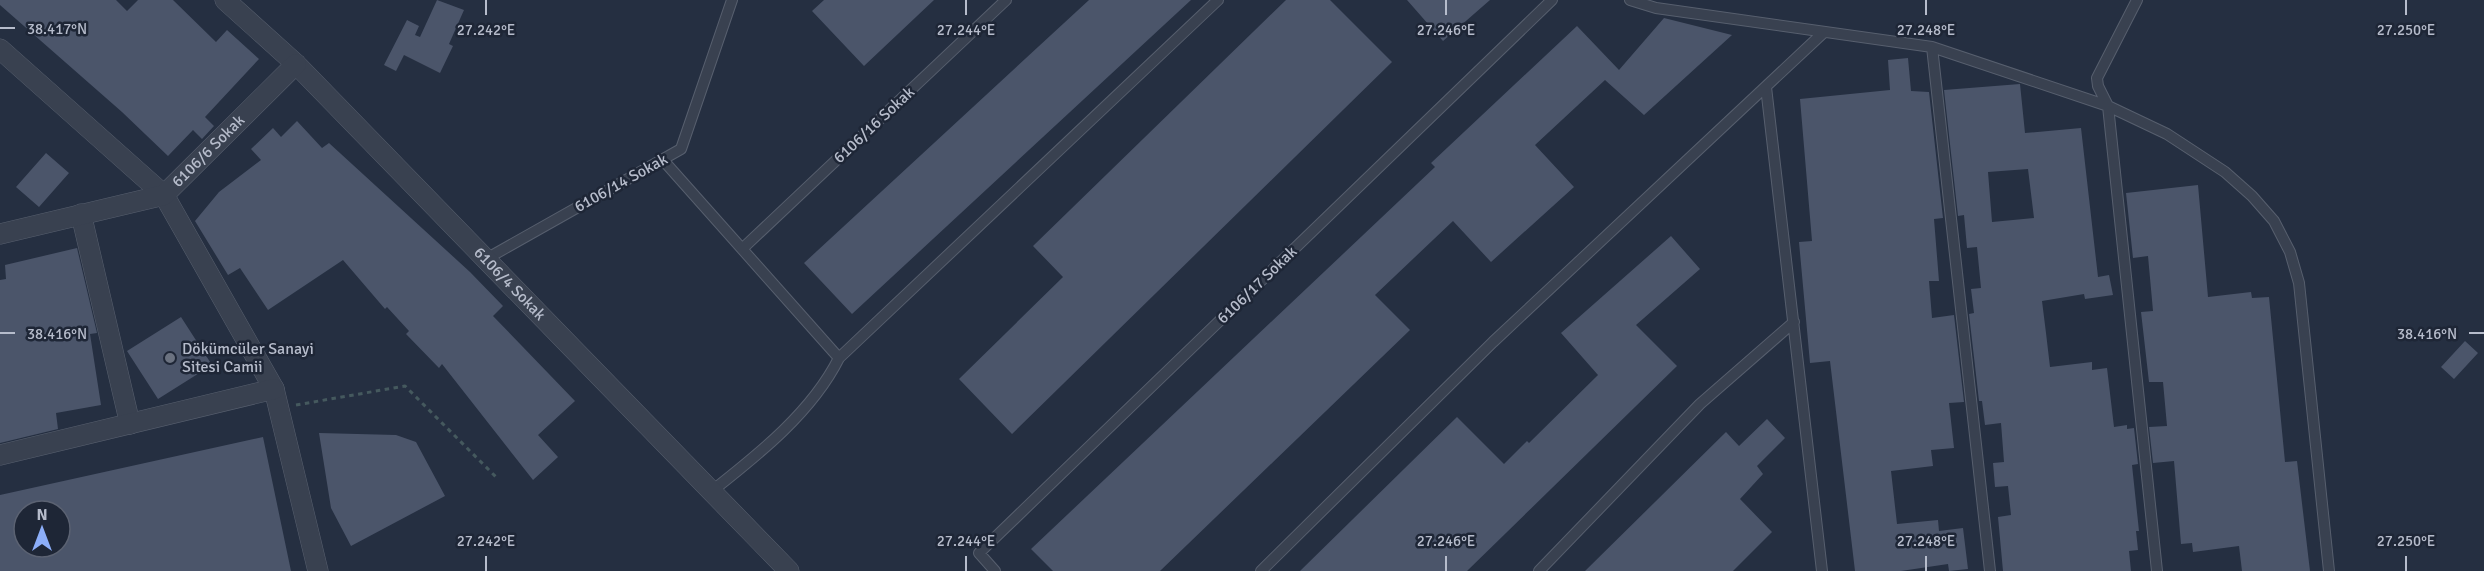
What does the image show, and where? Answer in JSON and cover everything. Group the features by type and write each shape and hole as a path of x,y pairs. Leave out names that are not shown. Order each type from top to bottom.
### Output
{"street":[{"name":"6106/4 Sokak","path":"225,0 296,64 789,571"},
{"path":"0,49 164,195 274,389 318,571"},
{"name":"6106/6 Sokak","path":"0,234 164,195 296,64"},
{"path":"81,214 130,424"},
{"path":"0,455 274,389"}],"lane":[{"name":"6106/14 Sokak","path":"486,259 681,149 732,0"},
{"name":"6106/16 Sokak","path":"742,249 1006,0"},
{"path":"712,491 760,452 798,414 828,379 839,358 1218,0"},
{"name":"6106/17 Sokak","path":"995,571 979,553 1552,0"},
{"path":"1630,0 1656,8 1932,47 2108,106 2167,134 2225,172 2274,220 2290,252 2299,283 2329,571"},
{"path":"2137,0 2097,78 2097,86 2108,106 2157,571"},
{"path":"1261,571 1492,342 1823,33"},
{"path":"1932,47 1990,571"},
{"path":"1766,87 1821,567 1812,571"},
{"path":"663,160 839,358"},
{"path":"1539,571 1700,404 1794,322"}],"path":[{"path":"279,408 405,386 498,479"}],"building":[{"path":"0,0 116,0 127,11 138,0 173,0 216,42 227,30 259,59 205,117 214,126 202,139 193,130 168,156 122,112 0,5"},
{"path":"437,0 464,10 449,44 453,46 440,73 404,55 396,71 384,65 407,20 419,26 415,35 420,37"},
{"path":"824,0 934,0 864,66 812,11"},
{"path":"1089,0 1191,0 852,314 804,263"},
{"path":"1286,0 1330,0 1392,62 1012,434 959,379 1063,277 1033,246"},
{"path":"1407,0 1490,0 1443,41"},
{"path":"1664,18 1732,35 1644,115 1605,80 1535,145 1574,187 1491,262 1453,221 1375,295 1410,330 1160,571 1053,571 1031,549 1435,167 1431,163 1577,26 1619,70"},
{"path":"1908,58 1911,91 1929,92 1943,218 1934,219 1939,281 1929,281 1932,318 1954,315 1964,402 1949,403 1954,448 1931,450 1933,466 1891,471 1897,524 1938,520 1939,531 1963,528 1968,569 1949,571 1948,564 1901,571 1855,571 1830,361 1810,363 1799,242 1812,241 1800,99 1890,90 1888,60"},
{"path":"2020,84 2025,133 2081,128 2098,277 2109,275 2113,295 2085,299 2084,294 2042,301 2050,367 2092,362 2092,370 2107,368 2114,427 2127,425 2127,429 2134,428 2138,464 2132,465 2139,531 2136,531 2138,550 2129,551 2131,571 2003,571 1998,517 2011,515 2008,486 1995,487 1993,463 2004,462 2001,423 1985,425 1982,401 1979,401 1969,314 1974,313 1971,289 1981,288 1977,247 1967,248 1964,215 1958,216 1944,90","holes":["2028,169 2034,218 1992,222 1988,172"]},
{"path":"297,121 322,148 329,143 470,272 503,306 493,316 575,401 538,435 558,457 533,480 442,364 439,368 406,334 409,331 387,307 385,309 343,260 268,310 240,268 228,275 195,221 219,192 261,160 251,149 273,128 281,137"},
{"path":"46,153 69,173 39,207 16,187"},
{"path":"2198,185 2208,297 2251,292 2252,298 2269,297 2285,462 2297,461 2310,571 2242,571 2239,546 2193,552 2192,543 2181,544 2174,461 2153,463 2149,427 2167,426 2163,382 2149,382 2141,312 2153,311 2148,256 2133,258 2126,193"},
{"path":"1671,236 1700,269 1636,325 1677,366 1467,571 1300,571 1457,417 1504,464 1527,441 1529,443 1598,375 1561,333"},
{"path":"77,248 97,333 90,334 101,405 56,413 58,429 0,443 0,280 6,279 5,265"},
{"name":"Dökümcüler Sanayi Sitesi Camii","path":"181,317 212,365 158,399 127,351"},
{"path":"2465,341 2478,353 2454,379 2441,367"},
{"path":"1767,419 1785,438 1757,466 1763,474 1740,499 1772,532 1733,571 1585,571 1726,432 1739,446"},
{"path":"319,433 396,435 416,442 445,496 351,546 331,508"},
{"path":"263,437 291,571 0,571 0,495"}],"place":[{"name":"Dökümcüler Sanayi Sitesi Camii","path":"170,358"}]}
